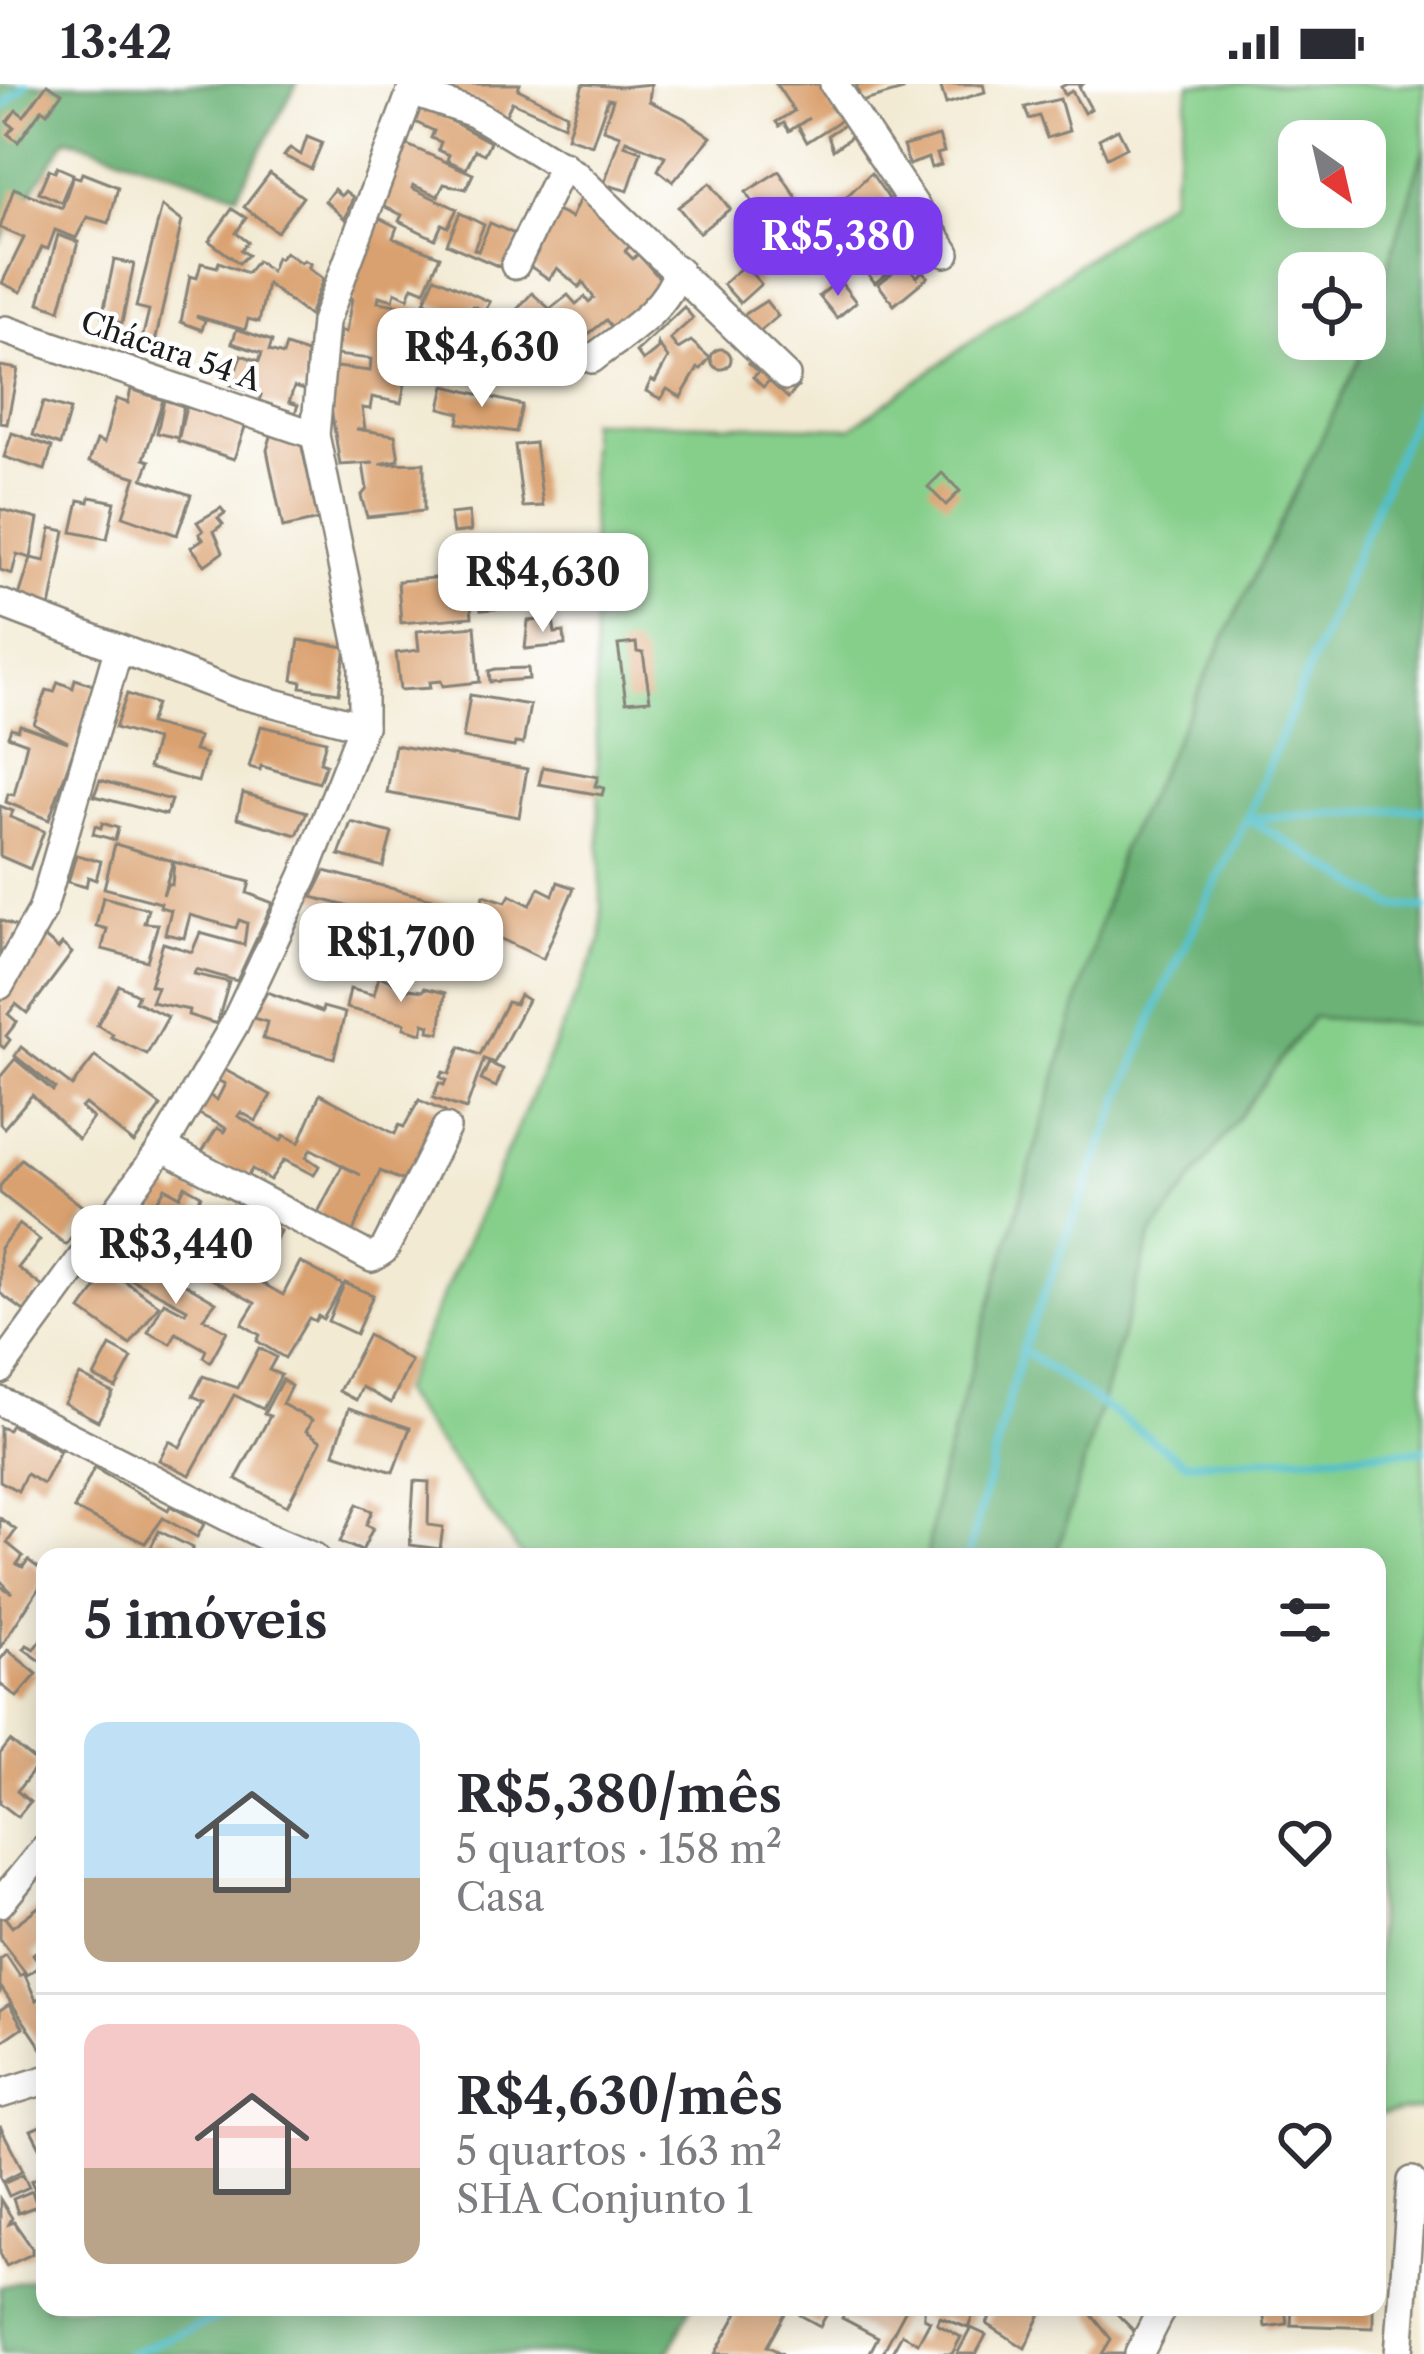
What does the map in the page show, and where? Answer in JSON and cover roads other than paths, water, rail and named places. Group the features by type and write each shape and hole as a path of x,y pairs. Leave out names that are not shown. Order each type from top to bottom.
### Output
{"street":[{"path":"834,84 946,253"},
{"path":"0,1370 163,1147 234,1025 304,876 362,726 363,665 315,435 325,322 413,88 474,113 563,166 786,376"},
{"path":"515,265 563,166"},
{"path":"592,359 654,310 672,289 678,270"},
{"name":"Chácara 54 A","path":"6,331 315,435"},
{"path":"0,603 236,693 362,726"},
{"path":"0,985 42,911 118,650"},
{"path":"163,1147 372,1258 384,1250 446,1128"},
{"path":"0,1401 263,1548"},
{"path":"0,1903 36,1859"},
{"path":"0,2094 36,2083"},
{"path":"1399,2354 1412,2181"},
{"path":"1139,2354 1158,2316"}],"waterway":[{"path":"0,109 26,84"},
{"path":"970,1548 1022,1350 1164,989 1247,818 1424,391"},
{"path":"1252,818 1424,809"},
{"path":"1247,818 1393,906 1424,908"},
{"path":"1022,1350 1186,1463 1424,1450"},
{"path":"128,2354 223,2316"}]}
